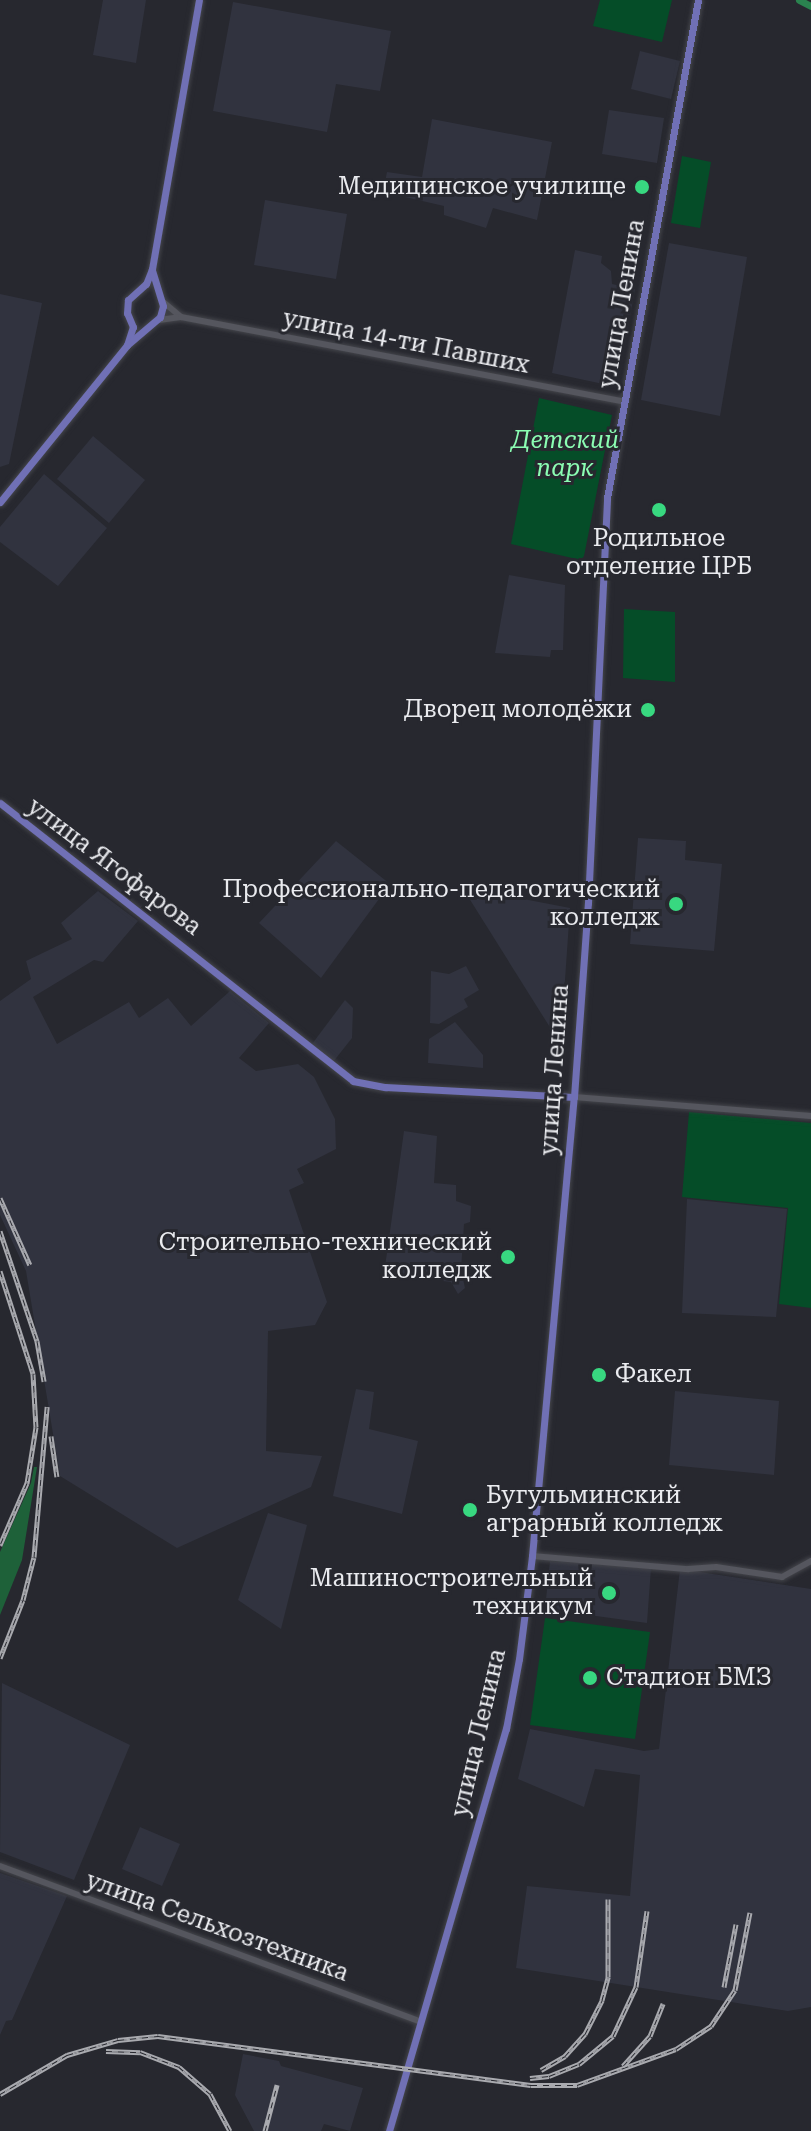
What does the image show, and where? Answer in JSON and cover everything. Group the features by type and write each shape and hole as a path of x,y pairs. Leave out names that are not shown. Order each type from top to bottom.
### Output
{"main road":[{"path":"127,345 133,333 128,300 146,284 152,269 199,0"},
{"name":"улица Ленина","path":"389,2131 506,1729 532,1556 574,1097 588,903 607,498 698,0"},
{"path":"0,502 127,345 162,312 152,269"},
{"path":"137,290 150,290 161,299"},
{"path":"130,318 140,324 153,323"},
{"name":"улица Ягофарова","path":"0,803 353,1081 385,1087 574,1097"}],"street":[{"path":"161,299 181,317"},
{"name":"улица 14-ти Павших","path":"181,317 625,402"},
{"path":"153,323 181,317"},
{"path":"574,1097 811,1116"},
{"path":"532,1556 688,1569 716,1567 782,1577 811,1561"},
{"name":"улица Сельхозтехника","path":"0,1866 421,2022"}],"shaded area":[{"path":"103,0 146,0 136,63 93,55"},
{"path":"233,2 391,31 380,91 336,84 327,132 213,111"},
{"path":"640,51 680,61 671,99 631,89"},
{"path":"609,110 664,118 657,163 602,154"},
{"path":"432,119 552,142 537,220 493,208 486,228 444,215 444,206 383,192 387,172 422,177"},
{"path":"265,200 347,214 336,279 254,265"},
{"path":"669,243 747,257 720,416 641,400"},
{"path":"575,250 602,256 601,263 611,271 612,284 635,289 617,387 552,373"},
{"path":"0,294 42,303 9,464 0,467"},
{"path":"93,436 145,480 109,523 57,479"},
{"path":"44,474 107,528 58,586 0,542 0,527"},
{"path":"509,575 565,585 563,650 551,650 550,657 495,653"},
{"name":"Профессионально-педагогический колледж","path":"638,838 686,841 685,860 722,864 714,951 630,944"},
{"path":"336,841 390,884 321,978 259,923"},
{"path":"462,887 570,908 562,1023 551,1029"},
{"path":"98,891 138,921 103,962 94,960 33,997 57,1044 129,1002 139,1018 168,998 191,1026 230,991 269,1023 239,1058 256,1071 298,1064 314,1077 335,1119 336,1149 297,1169 304,1183 289,1190 327,1302 315,1325 268,1331 266,1451 322,1456 311,1487 177,1548 60,1476 26,1271 0,1215 0,1001 31,979 26,961 72,939 61,923"},
{"path":"466,966 479,990 464,999 468,1007 439,1024 430,1023 431,971 449,974"},
{"path":"345,1000 353,1008 352,1038 333,1062 312,1044"},
{"path":"455,1022 483,1055 483,1068 428,1063 429,1039"},
{"path":"404,1131 437,1136 434,1183 456,1185 456,1201 471,1206 470,1222 464,1224 461,1270 465,1288 458,1294 451,1282 384,1274"},
{"path":"687,1199 787,1209 776,1317 682,1313"},
{"path":"356,1389 374,1392 369,1429 418,1441 402,1514 333,1496"},
{"path":"675,1391 779,1401 774,1475 669,1465"},
{"path":"268,1513 307,1525 281,1629 238,1600"},
{"path":"550,1561 651,1568 647,1623 545,1609"},
{"path":"680,1569 811,1589 811,2007 788,2011 516,1968 527,1886 630,1896 640,1775 595,1769 584,1807 518,1779 530,1729 644,1751 659,1749"},
{"path":"2,1683 130,1745 74,1880 0,1852"},
{"path":"140,1827 180,1844 162,1886 122,1869"},
{"path":"0,1873 67,1896 12,2020 6,2021 0,2035"},
{"path":"243,2054 279,2061 281,2066 363,2088 350,2131 324,2124 321,2131 254,2131 235,2095"}],"green space":[{"path":"600,0 672,0 662,42 593,26"},
{"path":"682,156 711,162 700,228 671,223"},
{"name":"Детский парк","path":"539,398 612,415 581,560 511,544"},
{"path":"624,609 675,612 675,682 623,678"},
{"path":"689,1112 811,1123 811,1308 779,1304 788,1208 682,1197"},
{"path":"34,1467 37,1467 22,1560 0,1615 0,1552 31,1483"},
{"name":"Стадион БМЗ","path":"545,1618 650,1632 635,1739 530,1725"}],"waterway":[{"path":"799,0 811,6"}],"railway":[{"path":"0,1198 30,1265"},
{"path":"0,1231 37,1341 44,1381"},
{"path":"0,1271 33,1374 36,1427 27,1483 0,1545"},
{"path":"0,1658 23,1600 34,1557 47,1407"},
{"path":"51,1436 57,1477"},
{"path":"541,2070 565,2056 585,2034 602,2000 608,1977 608,1899"},
{"path":"530,2078 549,2076 579,2064 613,2036 636,1987 647,1911"},
{"path":"0,2094 67,2055 118,2040 158,2036 531,2085 577,2085 676,2049 711,2026 735,1990 750,1912"},
{"path":"724,1987 736,1924"},
{"path":"623,2066 650,2036 663,2003"},
{"path":"106,2051 140,2052 179,2067 210,2094 230,2131"},
{"path":"265,2131 277,2085"}],"place":[{"name":"Медицинское училище","path":"642,187"},
{"name":"Родильное отделение ЦРБ","path":"659,510"},
{"name":"Дворец молодёжи","path":"648,710"},
{"name":"Профессионально-педагогический колледж","path":"676,904"},
{"name":"Строительно-технический колледж","path":"508,1257"},
{"name":"Факел","path":"599,1375"},
{"name":"Бугульминский аграрный колледж","path":"470,1510"},
{"name":"Машиностроительный техникум","path":"609,1593"},
{"name":"Стадион БМЗ","path":"590,1678"}]}
